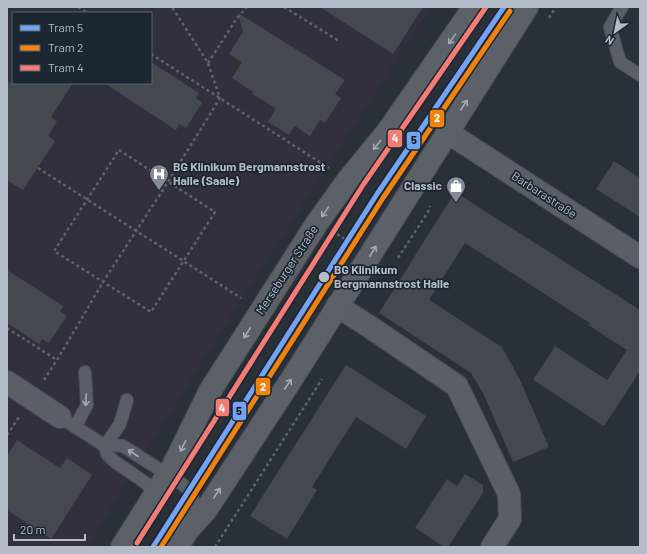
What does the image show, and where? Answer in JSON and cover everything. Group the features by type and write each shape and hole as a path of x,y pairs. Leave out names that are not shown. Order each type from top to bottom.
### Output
{"main road":[{"name":"Merseburger Straße","path":"122,547 163,484 210,391 317,223 348,180 388,131 474,7"},
{"path":"183,538 206,510 293,377 527,7"}],"street":[{"name":"Barbarastraße","path":"447,132 640,257"},
{"path":"337,306 458,386 509,494 510,519 492,547"},
{"path":"7,382 67,422"}],"lane":[{"path":"622,7 610,27 620,62 640,74"},
{"path":"85,372 87,405 67,422 106,446 114,444 123,446 168,474 189,490 194,506 193,517 183,538"},
{"path":"128,400 120,424 106,446 107,454 114,461 147,484 152,492 152,500"}],"path":[{"path":"172,7 208,63 220,98"},
{"path":"208,63 237,18 247,7"},
{"path":"284,7 339,40"},
{"path":"152,55 348,180"},
{"path":"7,435 57,360 103,282 220,98"},
{"path":"119,150 215,212 151,312 54,251 87,200 119,150"},
{"path":"38,168 242,299"},
{"path":"317,223 397,273"},
{"path":"7,328 57,360"}],"shaded area":[{"name":"BG Klinikum Bergmannstrost Halle (Saale)","path":"7,7 431,7 242,299 87,547 7,547"}],"building":[{"path":"320,7 423,7 393,54"},
{"path":"238,13 345,80 335,94 341,98 325,123 320,120 310,136 295,126 289,135 268,122 276,108 252,94 253,92 232,78 242,62 229,54 243,32"},
{"path":"152,63 199,93 196,98 202,103 186,128 179,124 176,130 106,84 152,84"},
{"path":"7,83 72,84 51,117 57,121 48,136 55,141 23,190 7,180"},
{"path":"614,161 640,178 640,217 596,189"},
{"path":"455,192 640,310 640,371 604,426 533,380 555,346 607,380 627,350 588,325 590,323 465,243 429,300 502,347 520,380 549,447 513,462 484,395 471,373 379,313"},
{"path":"7,270 63,306 60,311 67,316 49,343 42,339 39,344 7,323"},
{"path":"346,365 426,416 406,449 356,417 312,487 317,490 287,539 250,516"},
{"path":"17,440 60,468 67,458 92,475 51,539 7,510 7,456"},
{"path":"465,474 483,485 483,493 448,547 444,547 415,528 447,479 457,486"}],"tram line":[{"name":"4","path":"137,543 363,185 486,7"},
{"name":"5","path":"153,547 377,194 504,7"},
{"name":"2","path":"161,547 383,198 510,11"}],"place":[{"name":"BG Klinikum Bergmannstrost Halle (Saale)","path":"159,191"},
{"name":"Classic","path":"456,203"},
{"name":"BG Klinikum Bergmannstrost Halle","path":"324,277"}]}
